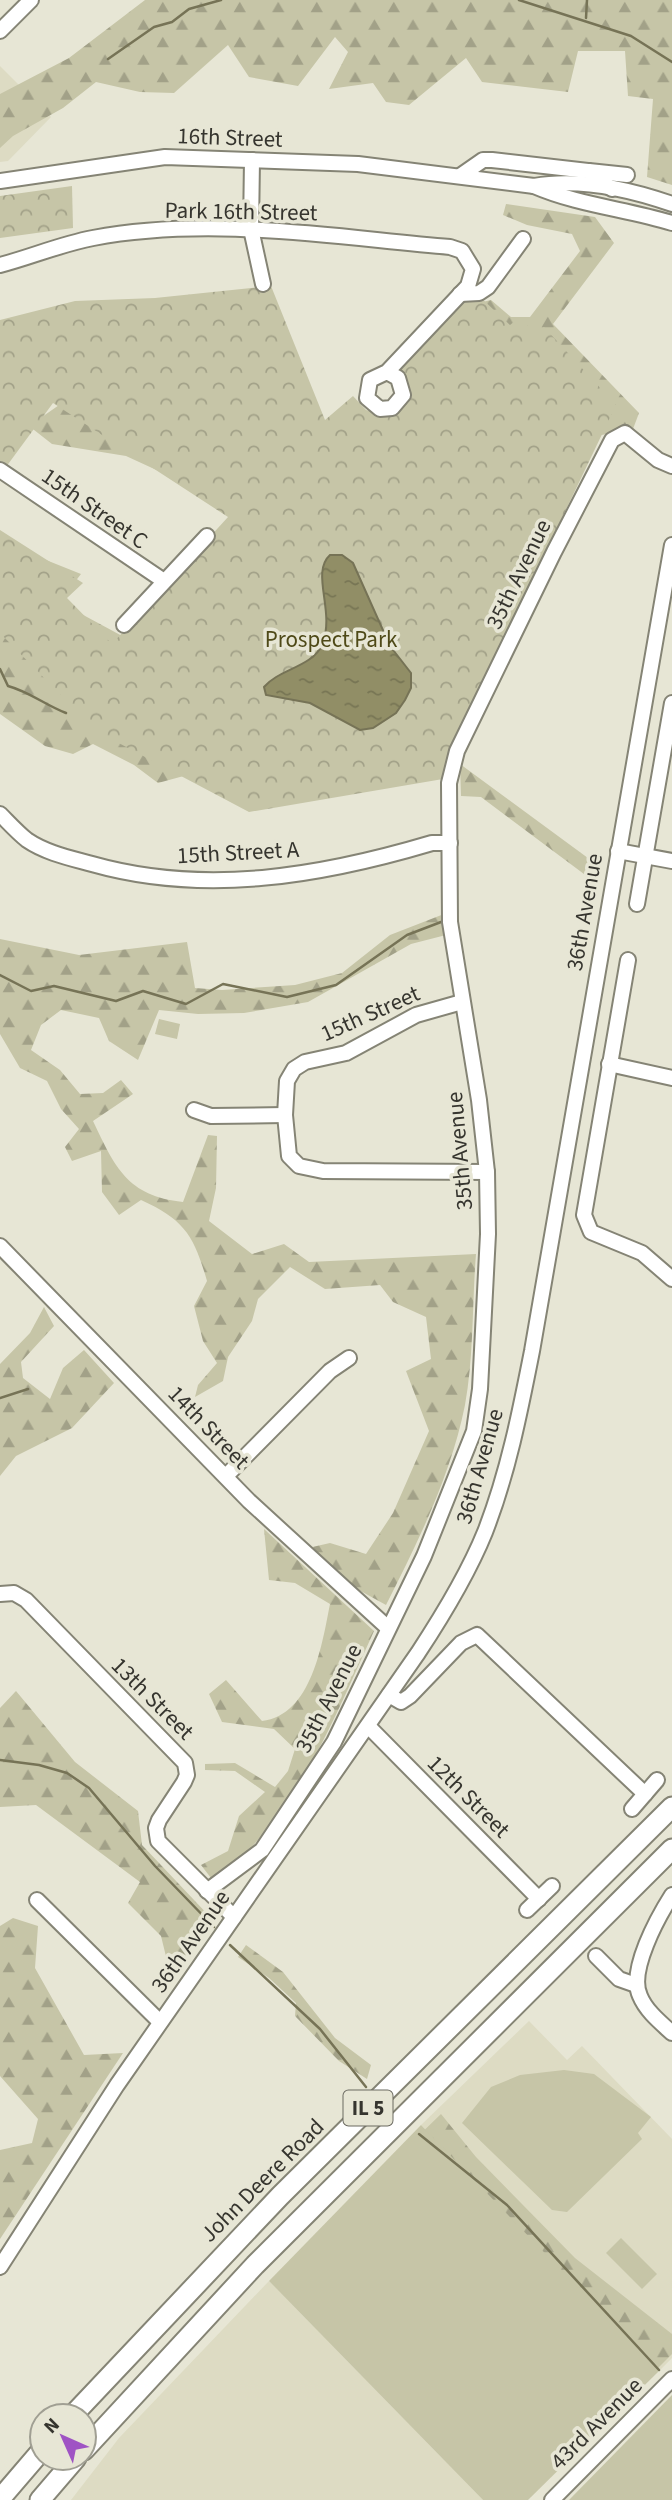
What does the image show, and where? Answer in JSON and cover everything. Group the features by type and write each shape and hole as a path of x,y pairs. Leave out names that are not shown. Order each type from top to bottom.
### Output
{"highway":[{"name":"John Deere Road","path":"85,2402 280,2196 672,1807"},
{"name":"IL 5","path":"98,2434 255,2265 672,1849"},
{"path":"0,2499 28,2466"},
{"path":"40,2500 64,2472"}],"street":[{"path":"0,31 31,0"},
{"name":"16th Street","path":"0,181 165,157 358,164 534,186 560,197 641,213 672,223"},
{"path":"252,160 251,229 264,284"},
{"path":"460,176 483,160 627,175"},
{"name":"16th Street","path":"588,171 612,189"},
{"name":"16th Street","path":"534,186 559,182 612,189 672,204"},
{"name":"Park 16th Street","path":"0,265 92,239 178,230 251,229 450,247 462,251 473,269 468,286 460,294"},
{"path":"387,372 460,294 480,293 488,287 523,239"},
{"name":"35th Avenue","path":"207,1891 252,1860 271,1839 334,1742 375,1662 388,1628 450,1497 474,1431 480,1389 487,1259 487,1172 479,1100 450,922 449,783 457,751 612,440 625,433 658,460 672,466"},
{"name":"15th Street C","path":"0,470 164,581"},
{"path":"124,625 207,536"},
{"name":"36th Avenue","path":"0,2267 86,2131 160,2022 389,1695 461,1582 484,1534 505,1475 532,1351 672,545"},
{"path":"637,904 672,703"},
{"name":"15th Street A","path":"0,814 29,841 62,856 129,873 187,881 242,880 293,874 450,842"},
{"path":"618,851 672,861"},
{"path":"628,960 584,1215 588,1228 602,1239 642,1253 672,1279"},
{"name":"15th Street","path":"285,1115 287,1081 298,1066 346,1053 416,1015 462,1002"},
{"path":"609,1064 672,1078"},
{"path":"194,1110 211,1116 285,1115 287,1149 293,1161 307,1168 323,1171 487,1172"},
{"name":"14th Street","path":"1,1250 249,1501 388,1628"},
{"path":"226,1476 330,1371 349,1359"},
{"name":"13th Street","path":"4,1593 26,1600 184,1763 187,1775 156,1828 158,1841 234,1917"},
{"path":"389,1695 401,1702 410,1696 471,1635 477,1635 645,1794"},
{"name":"12th Street","path":"368,1726 539,1899"},
{"path":"632,1809 657,1780"},
{"path":"527,1910 552,1886"},
{"path":"672,1895 642,1957 636,1985 642,2001 672,2034"},
{"path":"37,1900 160,2022"},
{"path":"596,1956 619,1979 636,1985"},
{"name":"43rd Avenue","path":"552,2500 672,2379"}],"shaded area":[{"path":"0,66 51,117 8,161 0,162"},
{"path":"529,2021 567,2060 582,2046 672,2139 672,2358 659,2371 421,2125"},
{"path":"269,2281 483,2500 71,2500 93,2472 98,2472 98,2465 119,2438"}],"green space":[{"path":"145,0 672,0 672,185 647,177 653,99 628,96 625,51 578,51 568,92 482,82 466,58 409,105 386,102 373,83 329,89 348,52 335,37 298,86 249,77 228,45 174,93 140,92 96,82 63,108 13,136 0,148 0,94 69,58"},
{"path":"72,186 73,228 0,238 0,196"},
{"path":"506,204 595,217 614,243 553,324 639,413 633,429 591,437 474,304 491,300 511,317 530,317 580,251 572,234 527,225 503,215"},
{"name":"Prospect Park","path":"271,286 325,420 353,396 366,410 380,414 407,401 407,383 398,369 463,303 479,296 510,325 520,317 535,334 544,327 616,405 451,750 443,779 249,812 96,731 0,633 0,530 83,583 67,598 112,644 228,517 53,403 6,467 0,463 0,320 75,301 155,298"},
{"path":"62,403 175,444 243,473 270,504 262,535 236,552 220,539 234,514 200,490 126,456 52,444 29,426"},
{"path":"0,533 41,558 81,574 64,596 74,610 124,637 202,771 158,783 134,765 93,744 73,754 45,746 0,714"},
{"path":"460,764 592,861 596,883 481,797 461,796"},
{"path":"444,914 446,935 411,944 308,1002 244,1013 198,1014 159,1010 138,1060 109,1041 99,1018 61,1010 41,1025 31,1050 60,1070 80,1094 103,1093 121,1080 133,1094 93,1121 116,1165 136,1186 148,1193 183,1202 208,1135 217,1136 216,1188 209,1221 252,1254 284,1244 309,1262 476,1254 470,1368 459,1431 432,1508 386,1605 357,1589 308,1548 330,1543 366,1554 393,1513 429,1431 406,1371 431,1359 426,1317 393,1302 380,1285 325,1289 290,1267 258,1299 252,1321 228,1357 223,1381 195,1397 198,1385 217,1363 203,1341 194,1306 207,1281 197,1252 186,1231 156,1207 141,1200 119,1215 102,1192 101,1151 72,1161 65,1147 79,1129 61,1109 47,1081 20,1068 0,1034 0,939 79,955 187,942 195,988 222,990 295,985 342,973 390,935"},
{"path":"159,1019 180,1024 177,1039 155,1034"},
{"path":"44,1307 54,1326 21,1362 23,1378 50,1399 63,1368 84,1350 114,1383 72,1428 16,1456 0,1476 0,1364 30,1333"},
{"path":"264,1529 374,1631 348,1690 304,1776 267,1829 246,1853 211,1878 201,1865 228,1851 239,1816 265,1792 235,1771 205,1770 205,1764 235,1763 275,1787 288,1771 295,1749 274,1729 222,1722 209,1694 226,1680 262,1721 279,1716 293,1706 312,1675 330,1604 295,1583 269,1580"},
{"path":"16,1691 75,1762 138,1811 142,1845 212,1919 171,1977 161,1936 128,1903 140,1882 36,1805 0,1807 0,1708"},
{"path":"13,1918 38,1926 35,1968 84,2055 123,2053 0,2239 0,2150 32,2143 38,2119 0,2076 0,1926"},
{"path":"246,1945 283,1972 335,2038 371,2065 367,2079 339,2061 295,2016 296,2003 269,1978 238,1957"},
{"path":"564,2070 594,2074 651,2117 638,2133 642,2139 567,2212 552,2210 462,2123 491,2087 520,2075"},
{"path":"441,2114 476,2157 575,2258 672,2334 672,2354 639,2387 411,2143"},
{"path":"421,2125 659,2371 528,2500 483,2500 269,2281"},
{"path":"621,2238 657,2274 642,2289 606,2253"},
{"path":"672,2395 672,2500 569,2500"}],"water":[{"path":"330,555 342,555 353,563 390,646 411,673 411,688 405,700 396,713 373,728 360,730 310,703 266,695 264,687 311,658 322,645 326,620 322,572"}],"waterway":[{"path":"108,59 154,27 172,22 189,9 221,0"},
{"path":"519,0 631,36 672,62"},
{"path":"586,18 587,0"},
{"path":"0,669 8,686 66,713"},
{"path":"0,975 31,991 54,986 116,1001 143,991 186,1004 223,984 287,997 336,985 407,935 441,922"},
{"path":"0,1398 28,1389"},
{"path":"0,1760 39,1765 67,1773 89,1788 155,1866 214,1927"},
{"path":"230,1945 320,2029 366,2087"},
{"path":"419,2134 507,2205 659,2370"}]}
